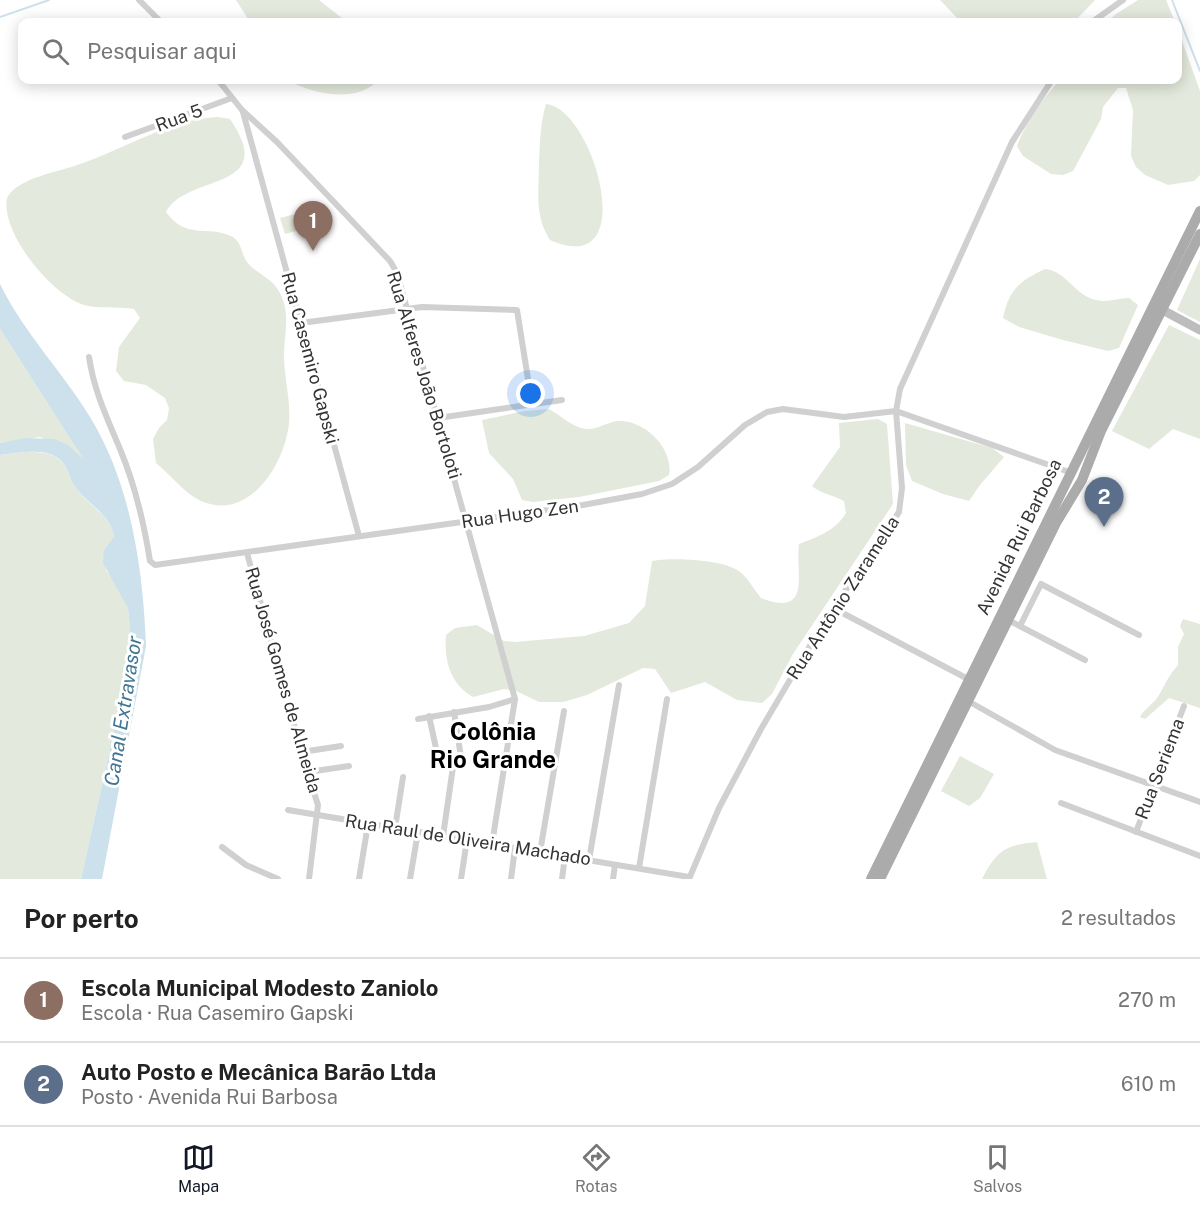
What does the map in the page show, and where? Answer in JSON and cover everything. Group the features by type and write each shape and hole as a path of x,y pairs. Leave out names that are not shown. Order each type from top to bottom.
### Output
{"main road":[{"name":"Avenida Rui Barbosa","path":"880,879 1064,507 1083,478 1101,431 1200,211"},
{"name":"Avenida Rui Barbosa","path":"871,879 1070,471 1200,234"},
{"path":"1158,308 1200,330"},
{"path":"1070,471 1078,467 1083,478"}],"street":[{"path":"139,0 157,18"},
{"path":"1098,18 1123,0"},
{"name":"Rua Alferes João Bortoloti","path":"221,84 242,110 277,142 390,261 397,273 468,521 514,699"},
{"name":"Rua Antônio Zaramella","path":"689,878 734,779 833,608 899,512 902,488 896,411 900,389 930,318 1012,142 1049,84"},
{"name":"Rua 5","path":"125,137 232,98"},
{"name":"Rua Casemiro Gapski","path":"242,110 359,536"},
{"path":"301,323 407,308 440,306 517,310 532,404"},
{"name":"Rua Hugo Zen","path":"89,357 103,413 120,450 138,501 150,561 155,565 605,502 658,489 690,473 737,431 756,418 776,410 844,417 896,411 1070,471"},
{"path":"438,418 562,400"},
{"name":"Rua José Gomes de Almeida","path":"247,553 317,798 309,879"},
{"path":"1020,626 1041,584 1139,635"},
{"path":"833,608 968,679"},
{"path":"1008,620 1085,660"},
{"path":"589,860 619,685"},
{"path":"418,719 498,706 514,699"},
{"path":"492,844 514,699"},
{"path":"639,868 667,699"},
{"path":"968,701 1055,750 1200,802"},
{"name":"Rua Seriema","path":"1136,832 1184,706"},
{"path":"540,852 564,711"},
{"path":"454,712 461,757"},
{"path":"429,716 439,762"},
{"path":"302,752 341,746"},
{"path":"308,772 349,766"},
{"path":"443,836 453,767"},
{"path":"395,828 403,777"},
{"path":"1061,803 1200,856"},
{"name":"Rua Raul de Oliveira Machado","path":"288,810 689,878"},
{"path":"359,879 368,824"},
{"path":"410,879 418,832"},
{"path":"461,879 467,840"},
{"path":"222,847 246,864 278,879"},
{"path":"510,879 515,848"},
{"path":"562,879 565,856"},
{"path":"613,879 615,864"}],"shaded area":[{"path":"236,0 319,0 342,18 247,18"},
{"path":"940,0 1095,0 1078,18 957,18"},
{"path":"1138,0 1166,0 1173,18 1112,18"},
{"path":"1182,41 1200,91 1200,175 1194,181 1168,185 1145,175 1136,167 1131,156 1133,110 1126,88 1118,88 1103,107 1101,119 1073,171 1063,175 1051,174 1023,156 1017,146 1041,103 1057,84 1182,84"},
{"path":"295,84 373,84 358,92 347,94 321,92"},
{"path":"546,104 564,113 580,133 593,160 601,189 602,216 595,237 578,246 550,240 539,212 541,126"},
{"path":"218,117 230,119 242,142 244,159 237,170 225,178 192,191 177,200 166,212 181,226 222,233 235,238 247,262 272,283 280,293 286,316 284,355 289,423 280,455 262,485 249,496 234,503 218,505 195,498 156,463 153,439 167,420 169,408 165,398 146,385 124,381 116,371 119,347 140,318 134,309 84,305 58,289 31,261 20,245 7,212 7,198 20,185 40,176 97,158 183,123"},
{"path":"314,209 318,225 285,234 280,218"},
{"path":"1200,259 1200,322 1177,310"},
{"path":"1045,269 1059,274 1089,298 1104,301 1129,298 1138,305 1119,348 1108,351 1063,340 1019,327 1003,318 1012,293 1017,287"},
{"path":"1169,325 1200,340 1200,439 1173,429 1149,449 1112,431"},
{"path":"0,329 86,463 40,437 0,443"},
{"path":"549,409 573,425 586,429 617,421 638,425 647,430 662,446 667,455 669,475 659,481 579,497 533,502 522,500 513,479 489,453 482,420 525,411"},
{"path":"878,419 887,424 893,504 793,654 772,694 762,703 737,700 705,682 671,693 655,669 643,668 587,695 563,702 539,702 516,691 504,689 473,697 465,692 454,678 446,653 446,635 455,628 477,625 504,641 515,642 584,636 629,623 645,606 652,561 684,559 723,564 740,572 761,598 777,603 788,602 795,597 798,589 799,544 820,536 837,524 846,513 844,501 812,486 840,447 839,423"},
{"path":"905,423 992,448 1004,457 969,501 943,494 912,481 906,465"},
{"path":"25,452 46,453 61,461 74,485 112,528 114,536 104,550 106,570 117,585 128,608 131,641 125,682 81,879 0,879 0,455"},
{"path":"1183,619 1200,624 1200,708 1169,698 1145,719 1140,717 1157,698 1178,665 1178,647 1184,634 1180,626"},
{"path":"960,756 994,774 980,798 969,806 941,791"},
{"path":"1037,842 1047,879 982,879 992,861 1003,851 1009,847"}],"water":[{"name":"Canal Extravasor","path":"0,284 20,319 79,400 104,443 125,498 138,557 146,646 102,879 81,879 125,682 131,641 128,608 103,563 104,550 114,536 112,528 74,485 63,463 50,454 43,453 0,455 0,443 26,438 54,439 68,445 84,460 0,329"}],"waterway":[{"path":"0,17 49,0"},
{"path":"1172,0 1179,18"},
{"path":"1182,25 1200,71"}],"place":[{"name":"Escola Municipal Modesto Zaniolo","path":"313,251"},
{"name":"Auto Posto e Mecânica Barão Ltda","path":"1104,527"}],"district":[{"name":"Colônia Rio Grande","path":"493,746"}]}
